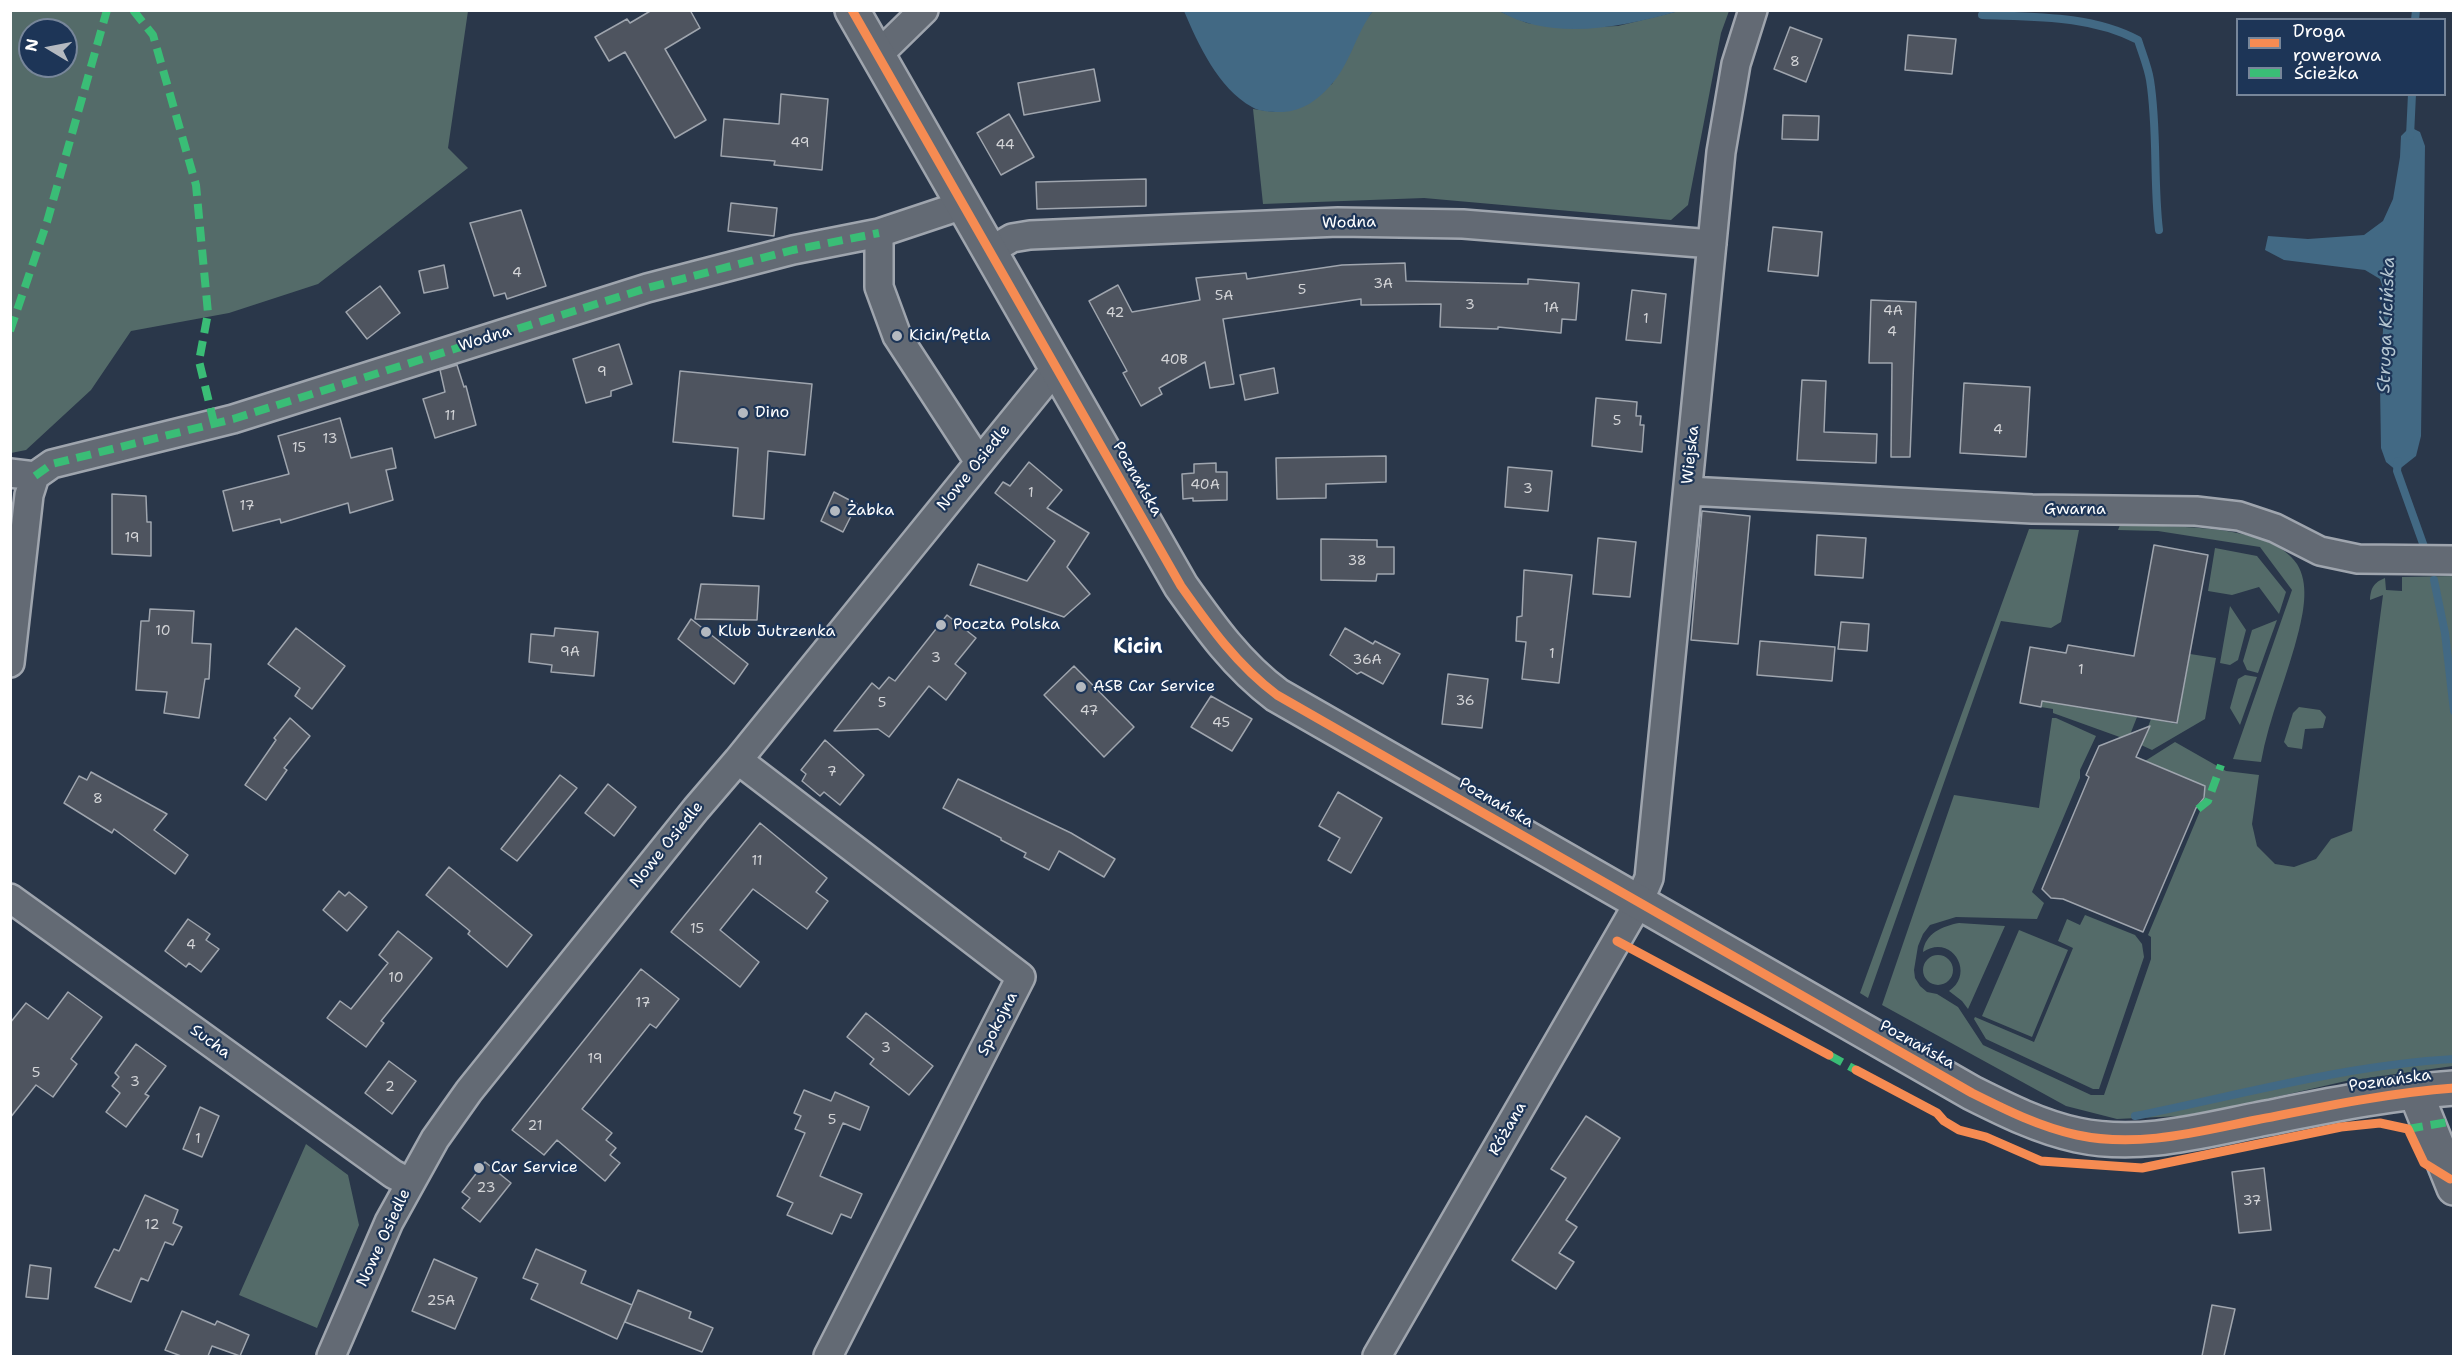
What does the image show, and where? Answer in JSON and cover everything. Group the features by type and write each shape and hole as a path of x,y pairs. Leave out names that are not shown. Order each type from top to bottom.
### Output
{"street":[{"name":"Poznańska","path":"852,10 1181,586 1232,654 1253,677 1277,695 1972,1093 2042,1125 2078,1136 2117,1140 2158,1140 2349,1101 2415,1091 2454,1088"},
{"path":"878,55 924,10"},
{"name":"Wiejska","path":"1639,902 1649,878 1721,153 1734,75 1753,10"},
{"name":"Wodna","path":"23,474 52,464 233,419 647,288 792,250 879,233 963,205"},
{"name":"Wodna","path":"990,251 1012,238 1030,235 1338,222 1463,224 1712,244"},
{"path":"879,233 879,287 897,336 979,462"},
{"name":"Nowe Osiedle","path":"331,1356 389,1222 435,1139 469,1091 688,818 738,760 1056,368"},
{"path":"10,663 29,495 23,474"},
{"name":"Gwarna","path":"1688,491 2032,509 2196,511 2239,516 2275,528 2320,551 2358,559 2454,560"},
{"name":"Spokojna","path":"738,760 1021,977 828,1356"},
{"name":"Sucha","path":"10,898 410,1184"},
{"name":"Różana","path":"1377,1356 1639,902"},
{"path":"2415,1091 2454,1188"}],"green space":[{"path":"11,10 468,11 448,148 468,168 318,284 229,313 131,331 91,390 26,450 11,453"},
{"path":"1373,11 1499,11 1527,23 1570,28 1618,26 1679,11 1729,11 1721,33 1688,205 1671,220 1424,198 1263,204 1253,109 1275,112 1332,84 1364,22"},
{"path":"2120,525 2189,527 2241,534 2264,540 2283,550 2297,564 2301,571 2304,588 2302,614 2295,647 2261,762 2233,759 2292,590 2260,547 2158,531 2118,530"},
{"path":"2029,529 2079,530 2061,622 2051,628 2001,621 1868,998 1860,993"},
{"path":"2215,548 2257,556 2286,592 2279,614 2259,587 2232,595 2208,591"},
{"path":"2453,576 2453,1066 2346,1081 2181,1116 2117,1119 2066,1106 1882,1005 1954,795 2039,808 2052,718 2056,718 2096,736 2080,770 2080,778 2032,892 2044,903 2037,919 1956,917 1930,925 1918,946 1915,978 1927,992 1937,994 1958,1007 1983,1045 2091,1095 2104,1095 2151,959 2151,937 2148,935 2205,799 2205,786 2145,761 2175,742 2226,771 2259,775 2252,824 2257,846 2275,864 2294,867 2316,859 2331,839 2352,831 2383,595 2370,600 2372,589 2375,584 2385,578 2386,590 2402,591 2402,577"},
{"path":"2230,606 2246,630 2238,660 2230,665 2220,663"},
{"path":"2277,620 2258,673 2247,670 2243,661 2252,630"},
{"path":"2190,654 2216,658 2205,719 2152,750 2141,745 2151,719 2177,724"},
{"path":"2245,675 2257,677 2240,725 2230,708 2238,679"},
{"path":"2042,701 2137,717 2128,740 2053,713 2053,709 2041,707"},
{"path":"2299,707 2320,710 2326,717 2323,728 2305,729 2302,749 2288,747 2284,742 2293,713"},
{"path":"2085,915 2135,935 2142,944 2144,957 2099,1089 2093,1089 1986,1039 1974,1019 1975,1017 2034,1042 2073,948 2058,941 2067,919 2080,925"},
{"path":"1959,923 2005,926 1968,1009 1949,991 1957,983 1960,975 1957,958 1951,951 1943,948 1933,947 1923,952 1924,945 1931,935 1941,928"},
{"path":"2019,930 2068,950 2032,1037 1982,1016"},
{"path":"1938,955 1949,959 1953,970 1949,981 1938,985 1927,981 1923,970 1927,959"},
{"path":"306,1144 348,1175 359,1225 317,1328 239,1295"}],"water":[{"path":"1184,11 1373,11 1343,69 1330,86 1309,104 1283,112 1255,109 1229,89 1210,64"},
{"path":"1499,11 1679,11 1611,26 1565,29 1520,21"},
{"path":"2410,127 2420,132 2425,146 2421,436 2416,456 2397,471 2386,462 2381,448 2380,384 2385,294 2380,279 2365,270 2284,260 2265,250 2268,236 2308,239 2364,235 2383,221 2393,199 2401,136"}],"building":[{"path":"652,10 690,10 700,28 665,49 706,120 675,138 625,52 609,61 595,37 627,19 630,23"},
{"path":"1790,27 1822,39 1806,82 1774,69"},
{"path":"1908,35 1956,39 1952,74 1905,70"},
{"path":"1094,69 1100,101 1024,115 1018,83"},
{"path":"781,94 828,99 822,170 774,165 775,161 721,156 724,119 779,124"},
{"path":"1009,114 1034,157 1001,175 977,133"},
{"path":"1783,115 1819,116 1818,140 1782,139"},
{"path":"1146,179 1146,206 1037,209 1036,182"},
{"path":"731,203 777,208 774,236 728,231"},
{"path":"521,210 546,286 507,299 505,293 494,296 470,223"},
{"path":"1773,227 1822,232 1818,276 1768,271"},
{"path":"1405,263 1406,281 1528,284 1528,279 1579,283 1576,320 1562,319 1561,333 1498,327 1498,329 1440,327 1441,304 1361,305 1361,299 1223,319 1234,384 1210,388 1205,362 1159,388 1162,394 1141,406 1123,373 1127,371 1089,301 1118,285 1132,312 1200,300 1196,278 1246,273 1247,279 1342,265"},
{"path":"444,265 448,288 424,293 419,271"},
{"path":"380,286 400,313 367,339 346,312"},
{"path":"1632,290 1666,294 1661,343 1626,340"},
{"path":"1871,300 1916,302 1910,457 1891,457 1892,363 1869,363"},
{"path":"619,344 632,384 611,391 611,396 586,403 573,359"},
{"path":"457,365 464,387 466,386 476,425 435,438 423,399 445,392 440,370"},
{"path":"1274,368 1278,393 1245,400 1240,375"},
{"name":"Dino","path":"680,371 812,384 805,455 768,451 764,519 733,516 738,448 673,442"},
{"path":"1802,380 1826,381 1824,432 1877,434 1876,463 1797,460"},
{"path":"1964,383 2030,387 2026,457 1960,453"},
{"path":"1596,398 1637,402 1636,416 1641,416 1640,425 1644,425 1642,452 1592,446"},
{"path":"340,418 351,458 392,448 396,468 386,470 393,500 350,513 348,503 281,523 280,519 233,531 223,491 289,474 278,436"},
{"path":"1386,456 1386,482 1326,484 1326,498 1277,499 1276,458"},
{"path":"1029,462 1062,490 1047,508 1089,533 1067,567 1090,594 1064,617 970,585 978,564 1027,581 1055,541 995,493 1003,482 1010,486"},
{"path":"1216,463 1216,472 1227,472 1227,500 1183,499 1182,474 1194,473 1194,464"},
{"path":"1508,467 1552,471 1548,511 1505,507"},
{"name":"Żabka","path":"834,492 857,504 843,532 821,521"},
{"path":"112,494 146,496 147,522 151,522 151,556 112,554"},
{"path":"1702,511 1750,516 1738,644 1691,640"},
{"path":"1817,535 1866,538 1863,578 1815,575"},
{"path":"1598,538 1636,542 1630,597 1593,594"},
{"path":"1321,539 1377,540 1377,547 1394,547 1394,574 1377,574 1376,581 1321,580"},
{"path":"2154,545 2208,555 2177,723 2042,701 2041,707 2020,703 2030,647 2066,653 2068,645 2134,656"},
{"path":"1524,570 1572,575 1559,683 1522,679 1526,642 1516,641 1517,617 1522,616"},
{"path":"701,584 759,586 757,620 695,619"},
{"path":"150,609 194,611 192,643 211,644 209,679 205,679 199,718 164,713 167,692 136,690 141,621 149,621"},
{"path":"947,615 976,638 955,664 966,673 946,700 929,686 889,737 878,729 834,731 872,683 879,689 889,677 895,681"},
{"path":"691,619 748,664 734,684 678,639"},
{"path":"1841,622 1869,624 1867,651 1838,649"},
{"path":"296,628 345,666 312,709 295,696 300,688 268,664"},
{"path":"555,628 598,632 594,676 551,672 552,665 529,662 531,634 554,636"},
{"path":"1345,628 1373,644 1375,641 1400,654 1383,684 1361,672 1357,674 1330,655"},
{"path":"1760,641 1835,647 1832,681 1757,675"},
{"path":"1074,666 1134,727 1104,757 1044,695"},
{"path":"1448,674 1488,679 1482,728 1442,724"},
{"path":"1211,696 1252,719 1232,751 1191,727"},
{"path":"290,718 310,736 284,768 287,770 266,800 245,785 276,740 274,738"},
{"path":"2150,726 2136,757 2205,786 2204,798 2196,808 2143,932 2063,899 2051,898 2042,889 2089,777 2086,775 2099,746"},
{"path":"825,740 864,775 840,805 824,792 820,796 802,781 806,774 801,770"},
{"path":"91,772 167,814 154,830 188,855 175,874 114,829 112,833 64,803 79,776 87,780"},
{"path":"560,775 577,788 517,861 501,849"},
{"path":"958,779 1071,833 1115,859 1104,877 1059,851 1049,870 1024,857 1026,853 1001,838 943,808"},
{"path":"608,784 636,807 614,836 585,813"},
{"path":"1338,792 1382,818 1351,873 1328,860 1340,838 1319,826"},
{"path":"760,823 827,878 816,892 828,901 807,929 753,889 720,930 759,962 740,987 671,932"},
{"path":"449,867 532,935 507,967 468,934 470,931 426,895"},
{"path":"339,891 345,896 349,892 367,907 347,931 323,910"},
{"path":"188,919 210,934 206,940 219,949 201,972 189,963 186,967 165,951"},
{"path":"398,931 432,958 381,1021 384,1023 366,1047 327,1018 340,1001 351,1009 388,963 379,955"},
{"path":"641,969 679,999 656,1028 650,1024 582,1109 612,1133 606,1140 616,1148 610,1155 620,1163 605,1181 557,1140 544,1155 512,1130"},
{"path":"68,992 102,1017 71,1059 77,1064 53,1097 36,1085 10,1118 10,1023 26,1003 48,1019"},
{"path":"866,1013 933,1066 909,1095 870,1064 874,1059 847,1037"},
{"path":"136,1044 166,1066 145,1094 149,1096 126,1127 106,1112 120,1093 112,1086 119,1077 115,1073"},
{"path":"389,1061 416,1081 392,1114 365,1093"},
{"path":"804,1090 831,1101 835,1092 869,1107 860,1130 843,1123 820,1176 862,1194 851,1218 841,1214 832,1234 787,1215 793,1203 777,1196 805,1133 795,1129 801,1116 794,1113"},
{"path":"200,1107 219,1116 202,1157 183,1149"},
{"path":"1586,1116 1620,1138 1566,1220 1577,1227 1559,1253 1574,1262 1556,1289 1512,1260 1566,1178 1551,1169"},
{"path":"485,1162 511,1183 480,1222 462,1208 470,1198 462,1192"},
{"path":"2264,1168 2271,1230 2239,1233 2232,1172"},
{"path":"145,1195 178,1210 173,1223 182,1227 173,1245 165,1242 148,1281 141,1278 131,1302 95,1287 114,1249 119,1251"},
{"path":"536,1249 586,1271 581,1283 632,1305 617,1339 531,1299 538,1284 523,1278"},
{"path":"434,1259 477,1278 455,1329 412,1311"},
{"path":"30,1265 51,1268 48,1299 26,1297"},
{"path":"638,1290 691,1312 689,1318 713,1328 702,1352 625,1322"},
{"path":"2212,1305 2235,1309 2224,1356 2202,1356"},
{"path":"182,1311 215,1325 217,1321 249,1335 240,1356 212,1346 208,1356 181,1356 165,1350"}],"waterway":[{"name":"Struga Kicińska","path":"2415,18 2416,10"},
{"path":"1982,15 2042,17 2082,22 2120,32 2138,40 2149,75 2152,99 2159,230"},
{"name":"Struga Kicińska","path":"2410,136 2412,96"},
{"name":"Struga Kicińska","path":"2398,461 2397,471 2426,552"},
{"name":"Struga Kicińska","path":"2434,580 2445,633 2454,711"},
{"path":"2135,1116 2333,1074 2373,1067 2454,1059"}],"marked path":[{"path":"10,331 47,222 107,10"},
{"path":"133,10 153,35 196,185 208,313 199,361 214,423"},
{"path":"35,476 52,464 233,419 647,288 793,250 879,233"},
{"path":"2198,809 2208,801 2221,765"},
{"path":"1829,1055 1856,1070"},
{"path":"2408,1129 2454,1121"}],"cycle path":[{"path":"852,10 1181,586 1237,658 1277,695 1972,1093 2036,1123 2100,1139 2145,1139 2190,1133 2379,1097 2454,1088"},
{"path":"1617,941 1829,1055"},
{"path":"1856,1070 1937,1113 1944,1121 1959,1130 1986,1137 2041,1161 2142,1168 2341,1127 2380,1123 2408,1129 2424,1163 2450,1179"}],"place":[{"name":"Kicin/Pętla","path":"897,336"},
{"name":"Dino","path":"743,413"},
{"name":"Żabka","path":"835,511"},
{"name":"Poczta Polska","path":"941,625"},
{"name":"Klub Jutrzenka","path":"706,632"},
{"name":"ASB Car Service","path":"1081,687"},
{"name":"Car Service","path":"479,1168"}],"district":[{"name":"Kicin","path":"1138,648"}]}
